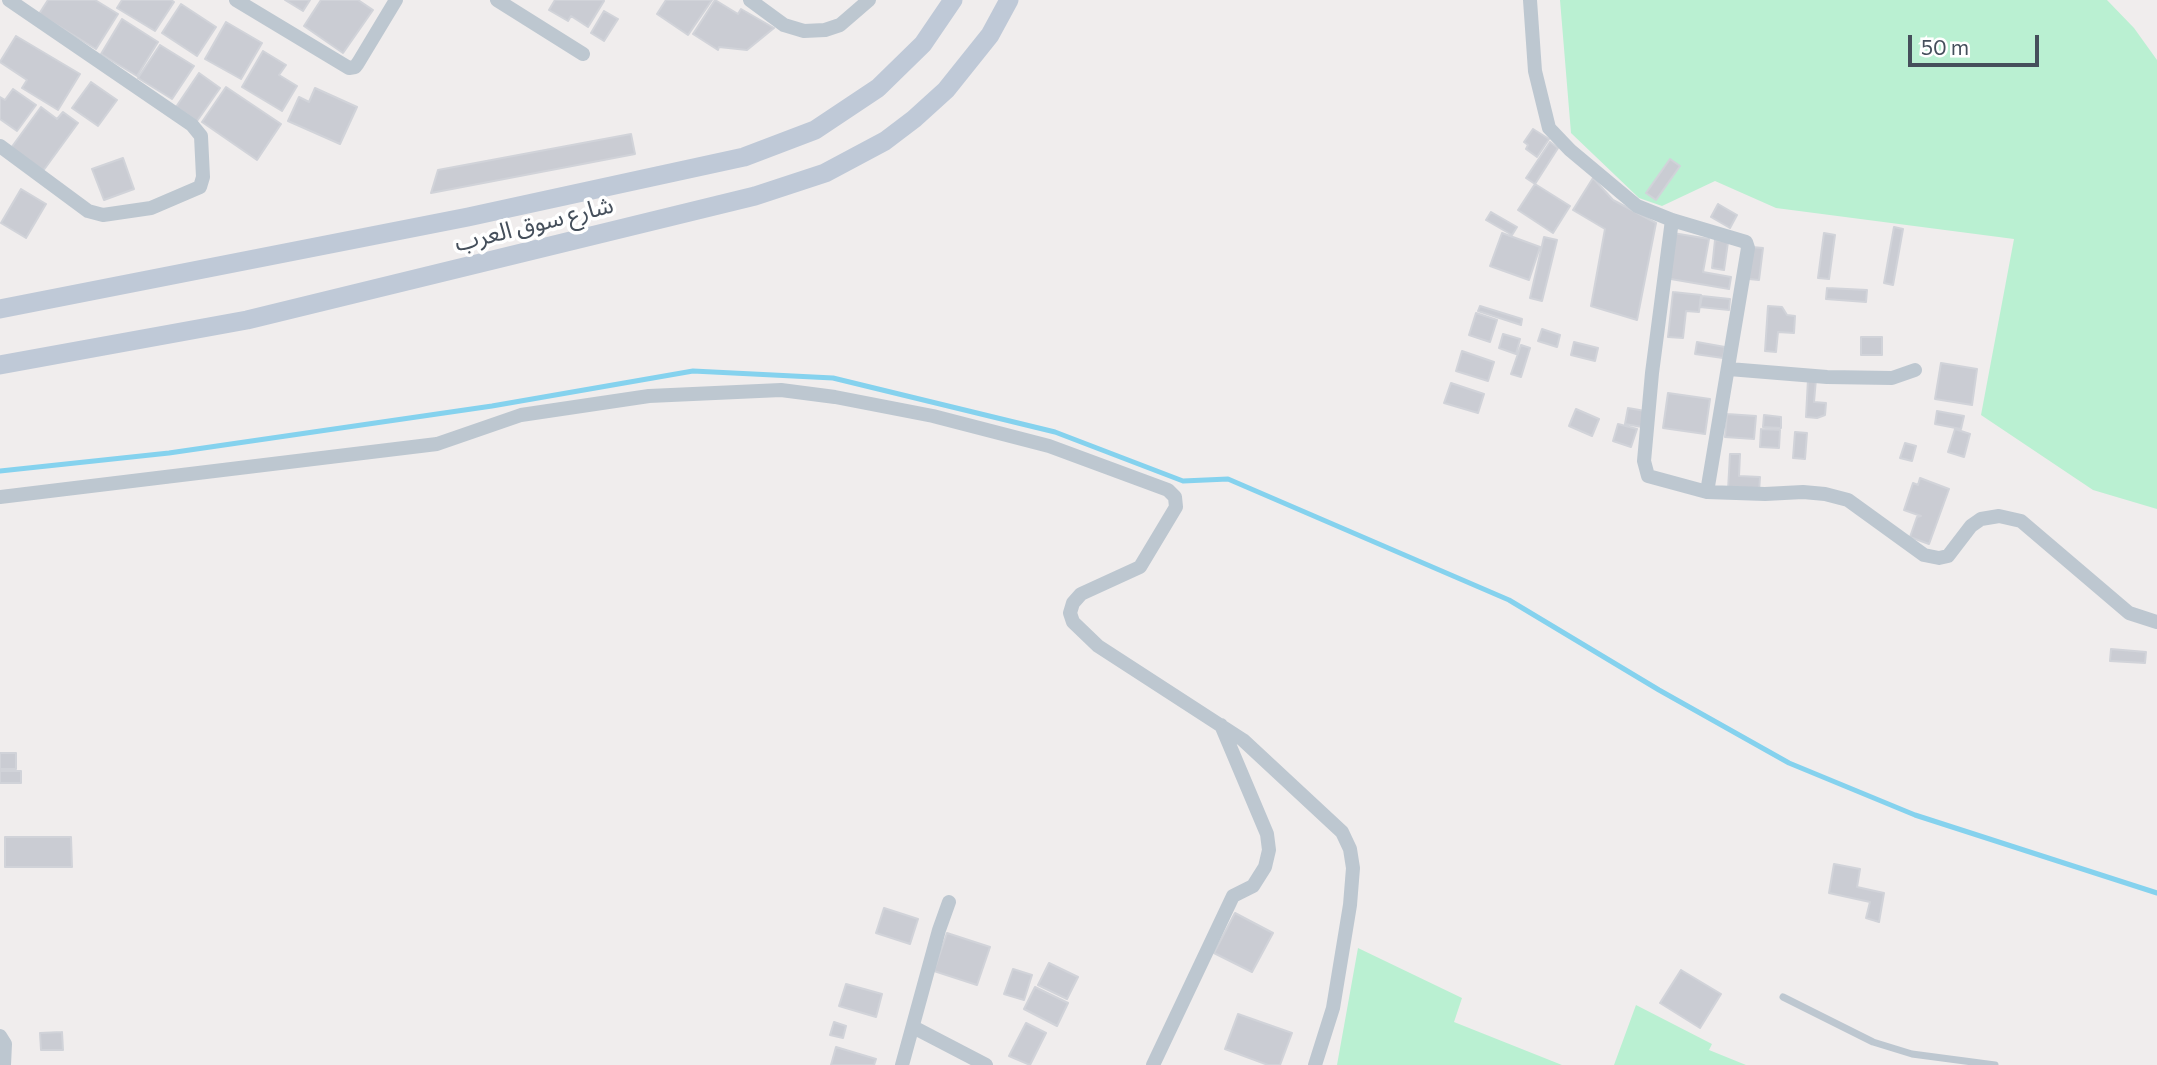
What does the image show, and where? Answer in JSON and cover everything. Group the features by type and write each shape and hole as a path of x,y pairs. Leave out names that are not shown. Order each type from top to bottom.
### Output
{"main road":[{"path":"0,309 468,217 744,157 815,130 878,88 923,44 953,0"},
{"name":"شارع سوق العرب","path":"0,365 247,320 755,195 825,173 885,141 946,90 990,35 1009,0"}],"street":[{"path":"0,146 88,211 103,215 151,208 200,187 204,177 201,136 192,125 9,0"},
{"path":"236,0 349,68 358,63 396,0"},
{"path":"497,0 583,54"},
{"path":"750,0 784,25 804,30 825,30 840,25 869,0"},
{"path":"1530,0 1535,71 1549,128 1570,150 1637,206 1672,220 1746,242 1748,248 1707,492"},
{"path":"1672,220 1644,461 1648,477 1707,492 1803,492 1848,499 1924,555 1939,558 1948,556 1971,526 1981,519 1998,516 2021,521 2129,613 2157,622"},
{"path":"1728,369 1827,377 1892,378 1915,370"},
{"path":"0,497 437,444 521,415 649,396 781,390 835,397 933,416 1049,446 1168,490 1175,497 1176,507 1140,567 1081,594 1073,603 1070,613 1073,622 1098,646 1243,740 1342,832 1350,849 1353,868 1350,905 1333,1008 1315,1065"},
{"path":"1153,1065 1233,896 1253,886 1265,867 1269,850 1267,834 1221,725"},
{"path":"902,1065 939,930 950,902"},
{"path":"913,1027 986,1065"},
{"path":"0,1036 5,1044 4,1065"}],"lane":[{"path":"1783,997 1873,1042 1912,1054 1995,1065"}],"green space":[{"path":"1560,0 2107,0 2134,28 2157,60 2157,509 2093,490 1981,415 2014,239 1776,208 1715,181 1662,206 1639,198 1571,133"},
{"path":"1358,948 1462,998 1454,1022 1562,1065 1337,1065"},
{"path":"1636,1005 1712,1044 1709,1050 1746,1065 1614,1065"}],"building":[{"path":"48,0 95,0 118,14 96,49 39,14"},
{"path":"122,0 174,2 155,31 117,8"},
{"path":"285,0 310,0 303,11"},
{"path":"321,0 358,0 373,10 343,53 304,26"},
{"path":"555,0 604,1 588,27 571,16 568,21 549,10"},
{"path":"666,0 712,0 688,35 657,14"},
{"path":"715,0 738,14 741,9 774,28 747,50 719,47 718,50 693,34"},
{"path":"181,4 216,27 197,56 162,33"},
{"path":"604,11 618,19 604,41 591,33"},
{"path":"122,19 158,42 137,76 101,54"},
{"path":"226,22 262,43 241,79 205,59"},
{"path":"16,36 80,74 58,110 22,88 27,80 0,62"},
{"path":"160,45 194,66 172,99 138,78"},
{"path":"263,51 286,65 279,75 297,86 282,111 242,87"},
{"path":"199,73 220,88 197,121 176,107"},
{"path":"91,82 117,100 98,126 72,108"},
{"path":"226,87 281,124 257,160 202,122"},
{"path":"315,88 357,107 340,144 288,121 299,97 309,102"},
{"path":"13,89 36,105 17,131 0,119 0,97 5,100"},
{"path":"41,107 57,119 63,112 78,123 43,171 11,148"},
{"path":"1533,129 1549,139 1537,157 1526,149 1528,145 1524,142"},
{"path":"631,134 635,154 431,193 438,170"},
{"path":"1550,142 1558,148 1535,184 1526,178"},
{"path":"123,158 134,189 104,200 92,169"},
{"path":"1670,159 1680,166 1656,200 1646,193"},
{"path":"1593,178 1613,200 1656,223 1637,320 1591,306 1605,229 1573,210"},
{"path":"1535,184 1570,206 1553,233 1518,210"},
{"path":"21,189 46,204 26,238 1,223"},
{"path":"1718,204 1737,215 1730,228 1711,217"},
{"path":"1491,212 1517,227 1512,235 1486,220"},
{"path":"1894,227 1903,229 1893,285 1884,283"},
{"path":"1502,233 1540,247 1529,280 1490,266"},
{"path":"1673,233 1709,239 1703,272 1731,277 1729,289 1665,278"},
{"path":"1824,233 1835,235 1829,279 1818,278"},
{"path":"1544,237 1557,240 1542,301 1530,298"},
{"path":"1715,240 1728,242 1724,270 1712,268"},
{"path":"1752,247 1763,248 1759,280 1749,279"},
{"path":"1827,288 1867,290 1866,302 1826,299"},
{"path":"1673,292 1701,295 1699,312 1686,311 1683,338 1668,337"},
{"path":"1702,296 1730,299 1729,310 1700,307"},
{"path":"1480,306 1522,319 1521,325 1478,311"},
{"path":"1768,306 1782,307 1787,315 1795,316 1794,333 1778,332 1776,352 1765,351"},
{"path":"1476,313 1497,320 1490,342 1469,335"},
{"path":"1542,329 1560,335 1557,347 1538,341"},
{"path":"1503,334 1520,339 1516,354 1499,348"},
{"path":"1861,337 1882,337 1882,355 1861,355"},
{"path":"1574,342 1598,348 1595,361 1571,355"},
{"path":"1697,342 1725,347 1723,358 1695,354"},
{"path":"1521,345 1530,348 1521,377 1511,374"},
{"path":"1462,351 1494,362 1488,381 1456,371"},
{"path":"1941,363 1977,369 1972,405 1935,399"},
{"path":"1808,379 1816,379 1814,402 1826,403 1825,415 1817,418 1806,417"},
{"path":"1451,383 1484,394 1478,413 1444,403"},
{"path":"1668,393 1710,399 1705,434 1663,428"},
{"path":"1628,408 1645,411 1642,427 1625,424"},
{"path":"1576,409 1599,419 1592,436 1569,426"},
{"path":"1937,411 1964,416 1961,429 1935,424"},
{"path":"1727,414 1756,416 1754,439 1725,437"},
{"path":"1764,415 1781,417 1781,428 1763,427"},
{"path":"1618,424 1637,429 1631,447 1613,441"},
{"path":"1761,429 1780,430 1779,448 1760,447"},
{"path":"1955,429 1970,434 1964,457 1948,452"},
{"path":"1795,432 1807,433 1805,459 1793,458"},
{"path":"1905,443 1916,446 1912,461 1900,458"},
{"path":"1730,454 1740,454 1739,476 1760,477 1759,492 1728,490"},
{"path":"1920,478 1949,489 1929,544 1910,537 1917,517 1921,516 1904,510 1913,483 1918,485"},
{"path":"2111,649 2146,652 2145,663 2110,661"},
{"path":"0,753 16,753 16,769 0,769"},
{"path":"0,771 21,771 21,783 0,783"},
{"path":"5,837 71,837 72,867 5,867"},
{"path":"1834,864 1860,869 1857,887 1884,893 1879,922 1866,918 1870,902 1829,893"},
{"path":"884,908 918,919 910,944 876,933"},
{"path":"1235,913 1273,933 1252,972 1214,953"},
{"path":"947,933 990,947 977,985 934,971"},
{"path":"1049,963 1078,977 1067,999 1038,985"},
{"path":"1013,969 1032,975 1024,1000 1004,994"},
{"path":"1681,970 1721,994 1700,1028 1660,1003"},
{"path":"846,984 882,994 876,1017 839,1006"},
{"path":"1035,987 1068,1003 1057,1026 1024,1009"},
{"path":"1238,1014 1292,1033 1280,1065 1268,1065 1225,1049"},
{"path":"834,1022 846,1026 843,1038 830,1035"},
{"path":"1026,1023 1046,1033 1030,1065 1009,1056"},
{"path":"62,1032 63,1050 41,1050 40,1033"},
{"path":"836,1047 876,1059 874,1065 831,1065"}],"waterway":[{"path":"0,471 169,453 492,406 693,371 833,378 1055,432 1183,481 1228,479 1509,600 1659,690 1789,763 1915,815 2157,893"}]}
